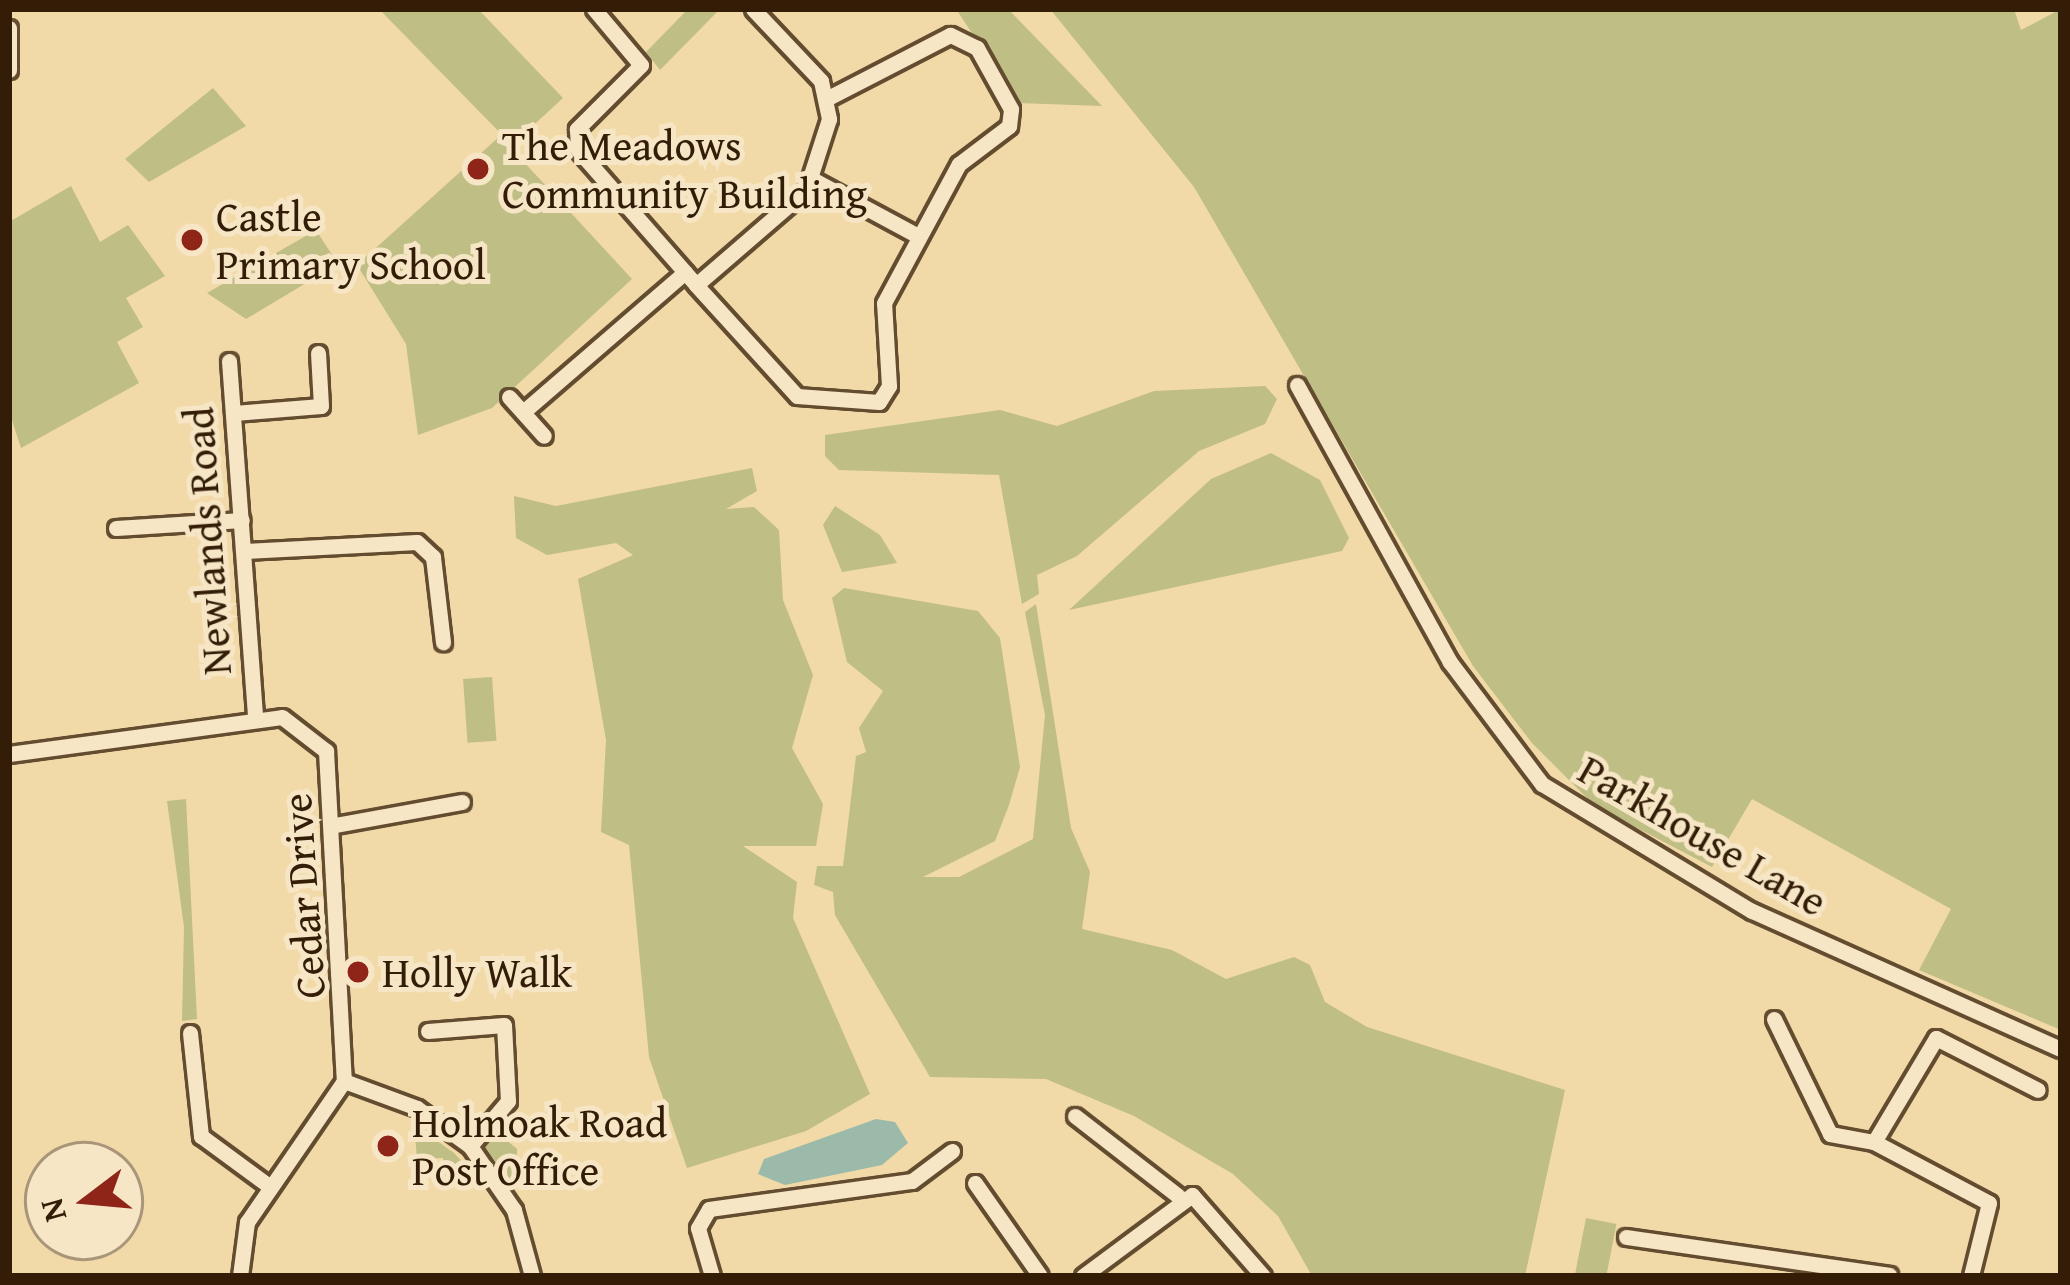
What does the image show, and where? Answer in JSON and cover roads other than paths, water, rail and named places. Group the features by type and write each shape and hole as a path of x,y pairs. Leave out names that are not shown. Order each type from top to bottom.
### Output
{"street":[{"path":"594,9 641,65 578,129 578,150 797,396 879,402 889,386 884,303 958,164 1009,126 977,48 950,35 828,98"},
{"path":"523,412 814,180 828,98 753,9"},
{"path":"9,28 9,70"},
{"path":"814,180 918,236"},
{"path":"234,413 321,406 318,353"},
{"name":"Newlands Road","path":"229,361 255,717"},
{"name":"Parkhouse Lane","path":"1297,385 1450,662 1542,784 1752,911 2061,1048"},
{"path":"509,397 544,436"},
{"path":"116,529 242,520"},
{"path":"244,551 417,542 433,557 443,642"},
{"name":"Cedar Drive","path":"9,754 255,717 282,717 317,738 335,825 344,1081"},
{"path":"335,825 462,802"},
{"path":"1774,1019 1813,1116 1830,1134 1874,1142 1989,1202 1971,1276"},
{"path":"428,1031 504,1025 508,1101 470,1146"},
{"path":"190,1033 201,1136 269,1186"},
{"path":"1874,1142 1936,1038 2038,1090"},
{"path":"240,1276 240,1241 269,1186 344,1081 417,1108 470,1146 514,1210 532,1276"},
{"path":"1075,1116 1178,1196"},
{"path":"712,1276 698,1228 709,1209 912,1181 952,1151"},
{"path":"975,1183 1039,1276"},
{"path":"1083,1276 1178,1196 1192,1195 1243,1243 1263,1276"},
{"path":"1626,1237 1889,1275"},
{"path":"1762,1276 1765,1258"}],"place":[{"name":"The Meadows Community Building","path":"478,169"},
{"name":"Castle Primary School","path":"192,240"},
{"name":"Holly Walk","path":"358,972"},
{"name":"Holmoak Road Post Office","path":"388,1146"}]}
